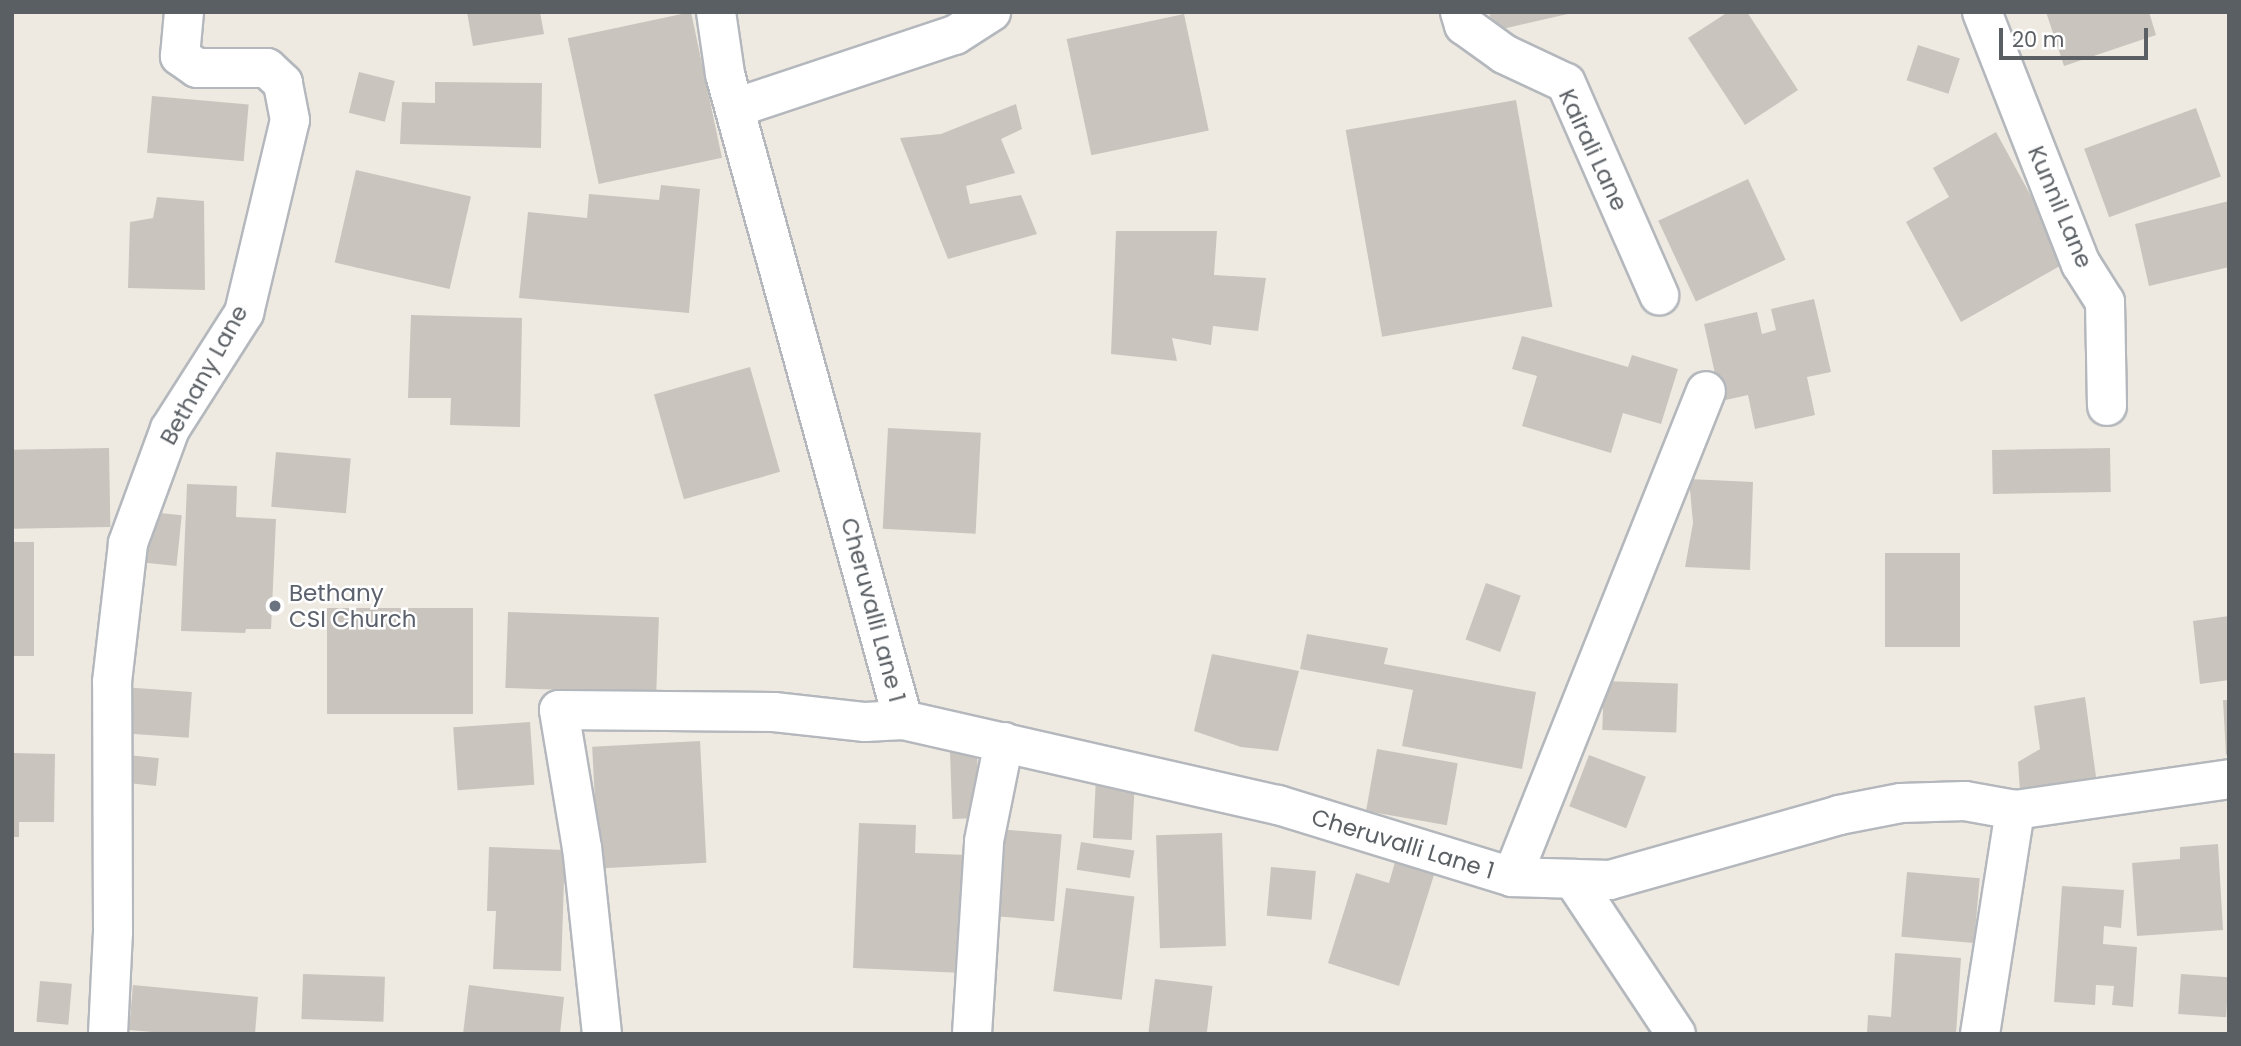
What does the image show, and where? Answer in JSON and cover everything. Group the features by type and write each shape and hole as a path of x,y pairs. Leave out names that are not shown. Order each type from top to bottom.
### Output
{"street":[{"name":"Bethany Lane","path":"108,1034 113,932 112,682 128,543 170,429 244,313 290,120 283,83 267,68 197,68 180,56 184,12"},
{"name":"Cheruvalli Lane 1","path":"716,12 725,74 903,720 1278,805 1512,877 1573,880 1610,880 1839,815 1901,803 1965,801 2015,810 2229,779"},
{"path":"735,108 955,35 990,12"},
{"name":"Kairali Lane","path":"1460,12 1464,25 1504,54 1566,83 1659,295"},
{"name":"Kunnil Lane","path":"1982,12 2081,264 2105,302 2107,406"},
{"name":"Cheruvalli Lane 1","path":"1512,877 1706,391"},
{"path":"602,1034 584,861 559,710 774,712 865,722 903,720"},
{"path":"972,1034 984,841 1004,743"},
{"path":"1980,1034 2015,810"},
{"path":"1573,880 1676,1034"}],"building":[{"path":"467,12 540,12 544,34 473,46"},
{"path":"691,12 722,158 599,184 568,38"},
{"path":"1489,12 1572,12 1572,13 1494,31"},
{"path":"1728,12 1747,12 1798,90 1745,125 1688,38"},
{"path":"2046,12 2149,12 2156,35 2064,66"},
{"path":"1184,14 1209,130 1091,155 1067,39"},
{"path":"1918,45 1960,59 1948,94 1907,80"},
{"path":"359,72 395,81 385,122 349,113"},
{"path":"435,82 542,83 541,148 400,144 402,102 435,103"},
{"path":"152,96 249,104 244,161 147,153"},
{"path":"1516,100 1552,307 1382,337 1346,130"},
{"path":"1016,104 1022,129 1001,139 1015,173 966,186 970,204 1021,195 1037,234 948,259 900,138 941,134"},
{"path":"2196,108 2221,177 2109,217 2084,149"},
{"path":"1996,132 2067,262 1961,322 1906,222 1949,197 1933,168"},
{"path":"356,170 471,197 450,289 335,263"},
{"path":"1748,179 1786,260 1696,302 1658,221"},
{"path":"661,185 700,189 689,313 519,298 528,212 587,218 589,194 659,200"},
{"path":"157,197 204,201 205,290 128,288 130,222 153,218"},
{"path":"2229,201 2229,267 2149,286 2135,224"},
{"path":"1116,231 1217,231 1214,275 1266,278 1258,331 1213,326 1211,345 1172,338 1177,361 1111,354"},
{"path":"1814,299 1831,372 1807,377 1815,415 1755,429 1748,395 1721,401 1704,324 1757,312 1762,334 1776,330 1771,309"},
{"path":"411,315 522,318 520,427 450,425 451,398 408,398"},
{"path":"1522,336 1628,367 1632,355 1678,369 1661,424 1623,413 1611,453 1522,426 1537,376 1512,369"},
{"path":"750,367 780,472 684,499 654,395"},
{"path":"888,428 981,433 976,534 883,529"},
{"path":"109,448 110,527 13,529 12,450"},
{"path":"2110,448 2111,492 1993,494 1992,450"},
{"path":"276,452 351,459 346,513 271,507"},
{"path":"1689,479 1753,482 1750,570 1685,567 1693,523"},
{"path":"187,484 237,486 236,517 276,519 271,629 246,629 245,633 181,631"},
{"path":"141,511 182,515 176,566 136,562"},
{"path":"12,542 34,542 34,656 12,656"},
{"path":"1885,553 1960,553 1960,647 1885,647"},
{"path":"1486,583 1521,596 1500,652 1465,639"},
{"path":"327,608 473,608 473,714 327,714"},
{"path":"508,612 659,617 656,693 505,688"},
{"path":"2229,616 2229,680 2200,684 2193,621"},
{"path":"1307,634 1388,648 1384,664 1536,692 1522,769 1402,746 1413,690 1300,669"},
{"path":"1212,654 1299,671 1278,751 1241,747 1194,731"},
{"path":"1604,681 1678,684 1676,733 1602,730"},
{"path":"122,687 192,692 189,738 119,733"},
{"path":"2085,697 2097,784 2020,791 2018,762 2040,749 2034,706"},
{"path":"2223,700 2229,700 2229,754 2226,755"},
{"path":"530,722 534,785 458,790 453,727"},
{"path":"700,741 706,863 599,868 592,747"},
{"path":"1377,749 1458,763 1447,825 1366,811"},
{"path":"977,751 979,818 952,819 950,752"},
{"path":"12,753 55,754 54,822 19,822 19,837 12,837"},
{"path":"128,755 159,758 156,786 125,783"},
{"path":"1589,755 1646,777 1626,828 1569,806"},
{"path":"1096,778 1135,780 1132,840 1093,838"},
{"path":"859,823 916,825 915,853 968,855 963,973 853,968"},
{"path":"998,829 1062,835 1054,921 990,916"},
{"path":"1222,833 1226,946 1160,948 1156,835"},
{"path":"1081,842 1134,850 1130,878 1077,870"},
{"path":"2218,844 2223,930 2137,936 2132,863 2180,859 2180,847"},
{"path":"489,847 565,850 561,971 493,969 496,911 487,911"},
{"path":"1395,862 1434,875 1399,986 1328,963 1356,873 1389,883"},
{"path":"1271,867 1316,871 1312,920 1267,916"},
{"path":"1907,872 1980,878 1974,943 1901,937"},
{"path":"2062,886 2124,890 2121,928 2104,926 2103,944 2137,947 2133,1007 2112,1005 2114,986 2096,985 2095,1005 2054,1002"},
{"path":"1066,888 1134,896 1122,1000 1053,991"},
{"path":"1895,953 1961,958 1956,1034 1867,1034 1868,1015 1891,1017"},
{"path":"303,974 385,977 383,1022 301,1019"},
{"path":"2181,974 2229,977 2226,1017 2178,1014"},
{"path":"1155,979 1213,986 1207,1034 1148,1034"},
{"path":"40,981 72,984 68,1025 36,1022"},
{"path":"133,985 258,997 255,1034 175,1034 129,1030"},
{"path":"469,985 564,997 560,1034 463,1034"}],"place":[{"name":"Bethany CSI Church","path":"275,606"}]}
